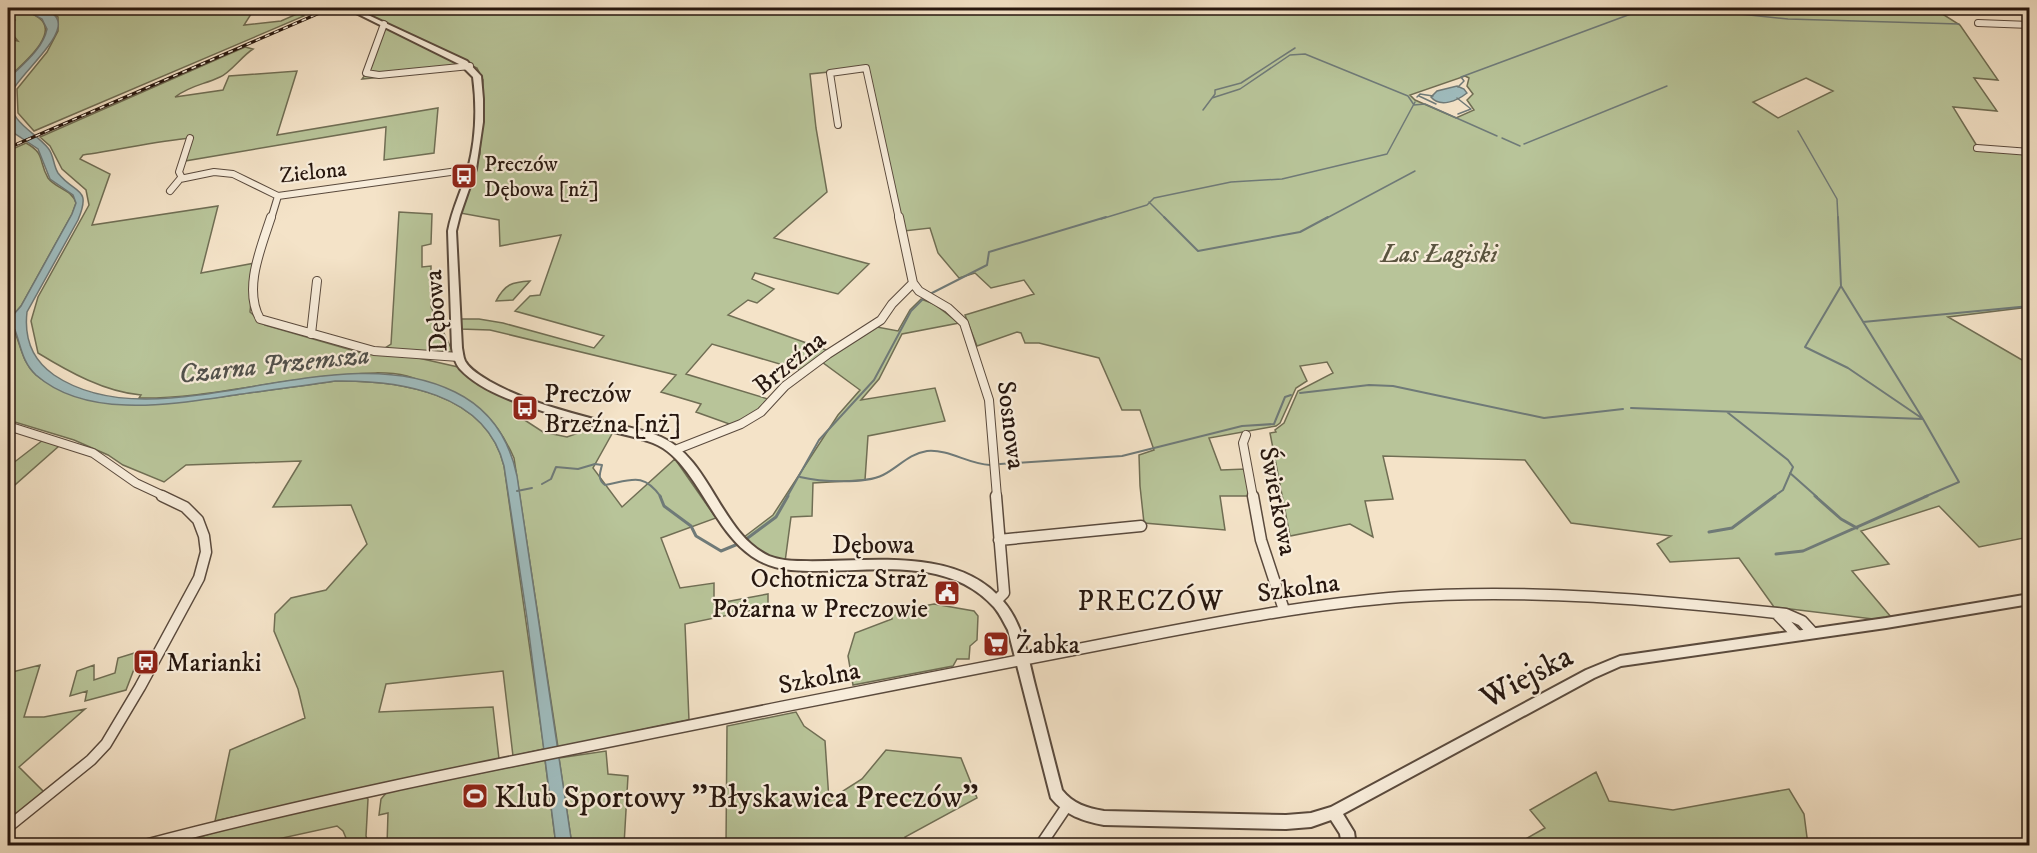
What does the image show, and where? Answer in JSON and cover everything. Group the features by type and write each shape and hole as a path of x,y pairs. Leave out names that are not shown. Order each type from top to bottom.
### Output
{"street":[{"path":"349,8 470,66"},
{"path":"1978,23 2030,25"},
{"path":"384,24 366,73 379,75 470,66"},
{"name":"Dębowa","path":"470,66 476,73 478,82 478,122 472,169 454,217 452,231 459,357 463,365 474,376 501,391 549,410 655,439 675,450 744,543 762,558 793,566 926,566 965,579 996,601"},
{"path":"838,125 830,73 866,68 913,283"},
{"path":"170,191 182,178 179,172 190,138"},
{"path":"1977,148 2030,152"},
{"name":"Zielona","path":"182,178 214,172 228,173 278,196 472,169"},
{"path":"278,196 257,265 254,310 263,321 374,351 459,357"},
{"path":"311,334 317,281"},
{"name":"Brzeźna","path":"675,450 753,418 785,386 828,354 870,329 913,283"},
{"name":"Sosnowa","path":"913,283 919,291 948,308 963,323 989,399 1004,592 996,601"},
{"path":"8,426 93,453 144,487 185,507 200,526 206,552 199,578 186,606 106,744 91,760 8,827"},
{"name":"Świerkowa","path":"1246,435 1243,443 1261,540 1284,610"},
{"path":"999,540 1141,526"},
{"name":"Szkolna","path":"141,846 247,818 479,768 1022,659 1284,610 1402,597 1514,594 1662,600 1786,614 1802,621 1813,633"},
{"name":"Wiejska","path":"1067,806 1089,816 1104,818 1302,821 1334,812 1590,674 1620,661 2030,599"},
{"path":"996,601 1009,619 1022,659 1056,794 1067,806 1040,846"},
{"path":"1776,613 1797,635"},
{"path":"1334,812 1347,832 1349,846"}],"green space":[{"path":"8,8 24,10 35,15 44,25 45,32 36,50 8,78 8,39 18,41 8,29 8,25 15,20 8,16"},
{"path":"42,8 255,8 244,25 281,21 299,13 304,16 34,131 18,113 17,89 47,52 58,31 58,17"},
{"name":"Las Łagiski","path":"354,8 1933,8 1960,25 1998,80 1974,78 1997,111 1953,107 1977,146 2029,155 2029,307 1948,317 2029,364 2029,537 1979,547 1939,506 1861,531 1889,564 1852,571 1891,617 1873,619 1774,607 1739,558 1670,562 1657,544 1671,536 1571,523 1525,460 1383,456 1393,499 1365,501 1373,537 1350,524 1290,536 1270,433 1276,432 1275,430 1284,423 1298,391 1333,373 1327,362 1300,366 1307,381 1296,388 1280,423 1276,426 1209,438 1221,470 1246,469 1251,496 1220,496 1225,530 1144,523 1139,455 1154,450 1140,410 1122,410 1099,358 1039,343 1025,343 1021,333 1017,332 977,346 965,315 1034,294 1024,280 991,288 975,273 959,278 938,253 930,228 904,231 867,68 810,74 827,192 774,238 869,264 838,294 755,273 752,279 774,289 757,303 748,300 728,315 829,351 800,370 712,344 686,374 768,399 755,413 732,425 696,412 701,404 661,392 676,375 490,330 460,329 459,319 479,319 503,323 594,348 604,336 515,311 530,296 540,295 561,235 500,246 499,220 460,213 480,154 483,80 477,68","holes":["1465,76 1469,78 1467,86 1473,94 1467,100 1474,110 1456,118 1415,100 1410,95","1806,78 1833,91 1778,118 1753,102"]},
{"path":"385,27 468,68 362,79 368,71"},
{"path":"245,47 253,49 224,75 186,90 175,97 223,90 229,76 297,71 277,135 438,108 434,153 384,160 386,127 185,161 192,138 83,155 80,159 110,174 92,225 218,206 201,273 255,263 250,312 265,325 365,354 414,357 458,367 480,385 532,407 523,419 543,432 567,437 595,427 613,432 593,468 622,507 675,459 716,518 661,538 680,588 714,583 714,604 768,594 768,607 685,624 689,720 558,747 514,458 493,422 464,399 422,381 392,373 318,377 216,392 139,398 141,395 114,390 88,380 38,353 31,321 38,297 89,205 86,190 62,169 50,146 40,137"},
{"path":"26,143 39,154 48,178 71,195 76,203 21,306 8,321 8,151"},
{"path":"399,212 432,214 431,244 422,246 422,267 431,266 431,307 454,354 382,350 391,344"},
{"path":"530,281 513,300 496,301 510,285"},
{"path":"921,299 934,304 959,323 902,334 879,379 861,400 935,388 945,421 868,436 865,480 813,483 812,516 791,517 785,562 754,549 744,537 773,515 838,415 860,390 822,362 877,327 898,331 910,310"},
{"path":"14,330 25,359 36,375 55,387 88,399 109,403 151,404 193,401 335,381 360,381 385,383 436,395 459,406 479,421 494,441 504,466 544,749 513,756 503,671 386,684 379,712 493,707 499,759 215,821 230,750 305,718 298,689 274,631 275,614 291,598 326,590 367,544 351,505 273,507 301,461 186,465 164,482 123,465 108,455 74,440 8,420 8,332"},
{"path":"43,440 59,446 8,491 8,467"},
{"path":"934,604 974,611 978,616 977,640 970,646 969,659 957,659 953,666 853,685 848,656 855,633 892,619 892,612"},
{"path":"141,651 126,690 85,701 87,691 70,696 77,671 94,665 94,680 115,673 118,658"},
{"path":"40,665 24,717 44,717 85,709 19,767 46,794 8,824 8,673"},
{"path":"796,712 804,726 825,741 829,800 862,779 886,750 961,758 977,798 905,837 909,845 726,845 727,726"},
{"path":"606,751 608,774 628,776 624,845 572,845 559,758"},
{"path":"545,760 556,845 387,845 388,813 379,815 381,799 387,792"},
{"path":"1596,772 1609,801 1673,810 1789,789 1804,814 1808,845 1515,845 1545,828 1530,810"},
{"path":"365,796 368,799 366,836 369,845 349,845 343,831 337,826 251,845 172,846 231,827"}],"water":[{"path":"21,8 46,11 57,19 57,31 49,45 14,88 10,98 11,107 18,120 48,148 58,173 80,192 83,201 78,220 27,312 28,339 35,355 54,375 96,394 144,399 195,395 303,379 356,374 407,377 455,392 488,416 509,449 517,476 572,845 556,845 527,618 504,466 494,441 479,421 459,406 436,395 385,383 335,381 185,402 132,405 80,398 57,389 31,370 22,354 15,330 8,332 8,321 21,306 76,203 73,195 50,179 38,149 8,129 8,79 37,50 47,29 42,19"},
{"path":"1457,86 1467,93 1454,101 1444,103 1431,97 1437,91"}],"waterway":[{"path":"1458,87 1464,81 1461,77 1647,8"},
{"path":"1683,8 1788,19 1959,24"},
{"path":"1212,98 1215,90 1241,83 1295,48"},
{"path":"1212,98 1240,89 1290,55 1305,54 1408,96 1414,104"},
{"path":"1524,144 1667,86"},
{"path":"1417,97 1420,94 1433,96"},
{"path":"1419,96 1436,104"},
{"path":"1203,110 1212,98"},
{"path":"1457,98 1471,109 1458,114"},
{"path":"1150,202 1154,198 1231,182 1282,179 1387,154 1414,104"},
{"path":"1414,104 1425,104 1497,136"},
{"path":"1798,131 1837,199 1838,219"},
{"path":"1502,138 1520,146"},
{"path":"1325,219 1415,171"},
{"path":"1101,219 1150,202"},
{"path":"1150,202 1198,251 1300,232 1328,217"},
{"path":"930,294 987,265 989,252 1106,217"},
{"path":"1838,217 1841,286"},
{"path":"1841,286 1863,322"},
{"path":"1841,286 1805,347 1848,368 1923,419"},
{"path":"787,497 819,440 874,380 911,311 923,299"},
{"path":"1863,322 2030,306"},
{"path":"1863,322 1923,419"},
{"path":"1300,393 1369,385 1393,386 1544,418 1623,409"},
{"path":"1000,464 1122,456 1242,426 1274,424 1285,397 1291,395"},
{"path":"1631,408 1923,419"},
{"path":"1727,412 1788,460 1793,467 1790,473"},
{"path":"1923,419 1959,482 1924,497"},
{"path":"800,477 842,481 875,478 889,472 914,455 927,451 943,452 990,465"},
{"path":"542,484 551,479 556,467 578,469 595,464 602,465 600,478 605,485 630,480 642,481 655,489 661,497"},
{"path":"1773,497 1783,490 1790,473"},
{"path":"1790,473 1817,497"},
{"path":"517,491 532,488"},
{"path":"660,496 664,506 691,526 696,536 721,551 738,544"},
{"path":"745,540 776,517 788,496"},
{"path":"1709,532 1732,528 1775,496"},
{"path":"1815,496 1841,519 1856,527"},
{"path":"1856,527 1927,496"},
{"path":"1776,554 1803,551 1856,527"}],"railway":[{"path":"8,148 331,8"}],"place":[{"name":"Preczów Dębowa [nż]","path":"464,176"},
{"name":"Preczów Brzeźna [nż]","path":"525,408"},
{"name":"Ochotnicza Straż Pożarna w Preczowie","path":"947,593"},
{"name":"Żabka","path":"996,644"},
{"name":"Marianki","path":"146,662"},
{"name":"Klub Sportowy \"Błyskawica Preczów\"","path":"475,796"}],"district":[{"name":"PRECZÓW","path":"1151,600"}],"water label":[{"name":"Czarna Przemsza","path":"274,364"}]}
